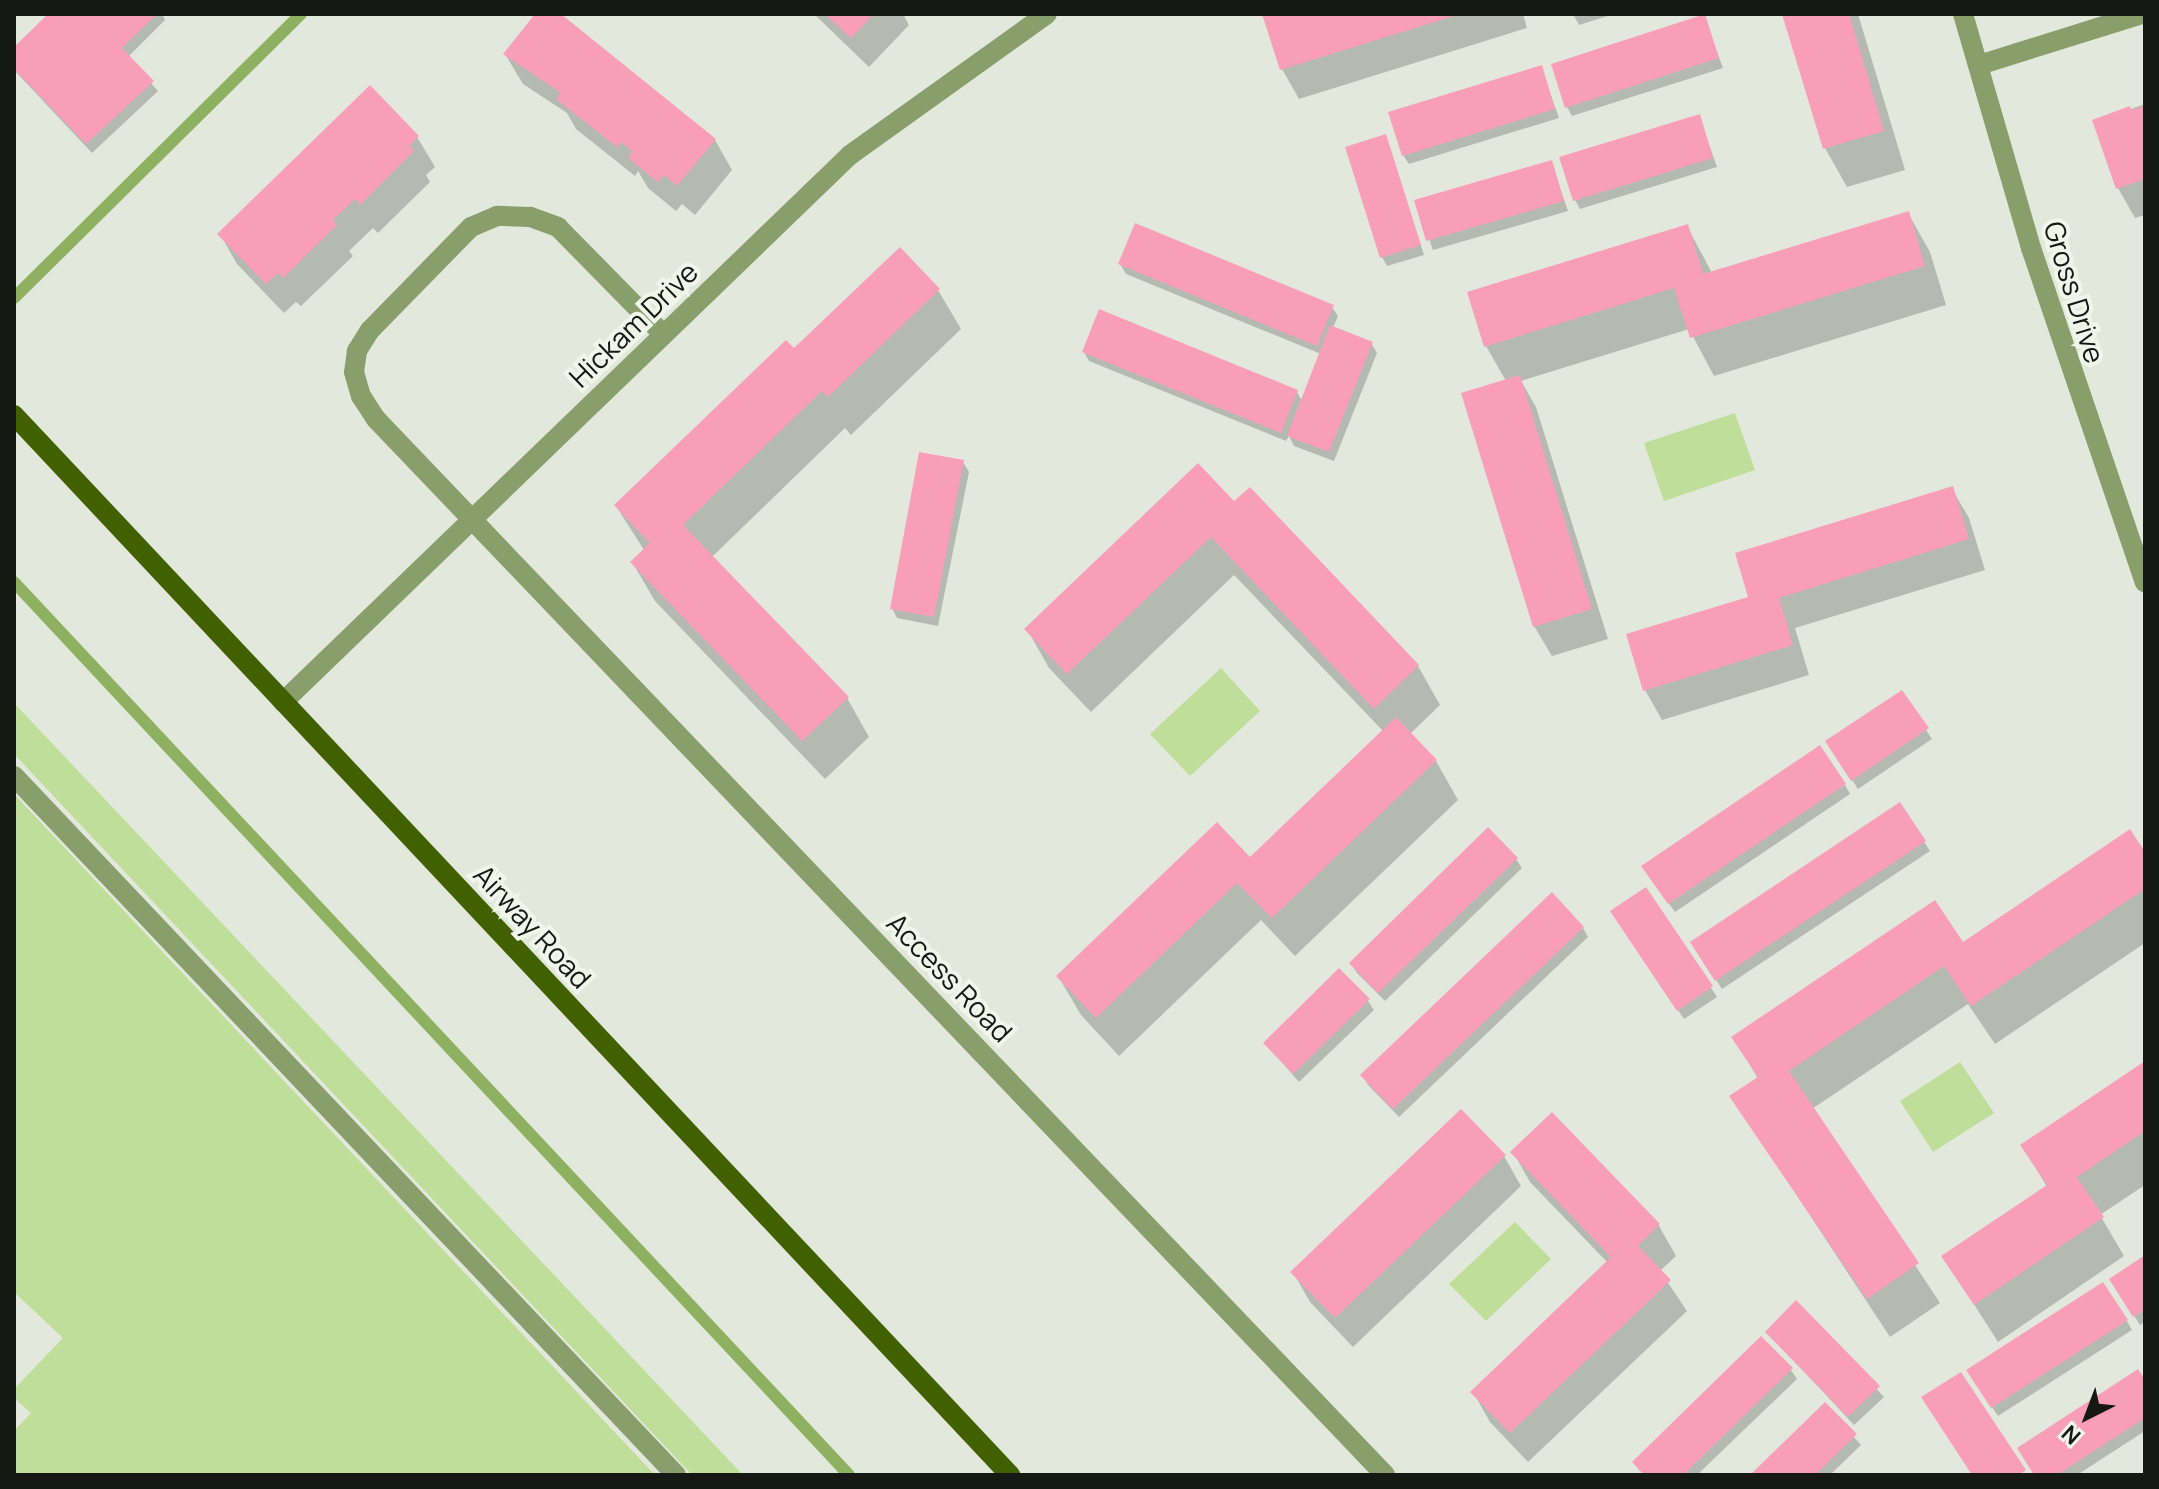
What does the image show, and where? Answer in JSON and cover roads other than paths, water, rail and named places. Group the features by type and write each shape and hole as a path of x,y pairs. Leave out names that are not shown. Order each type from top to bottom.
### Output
{"main road":[{"name":"Airway Road","path":"14,415 1010,1475"}],"street":[{"name":"Hickam Drive","path":"283,702 662,333 850,155 1047,14"},
{"name":"Gross Drive","path":"1963,14 2035,263 2145,582"},
{"path":"1979,65 2142,14"},
{"name":"Access Road","path":"662,333 558,227 530,217 497,216 471,227 370,330 357,351 354,372 361,396 376,419 474,518 1385,1475"},
{"path":"14,776 676,1475"}],"waterway":[{"path":"14,298 301,14"},
{"path":"14,582 849,1475"}]}
